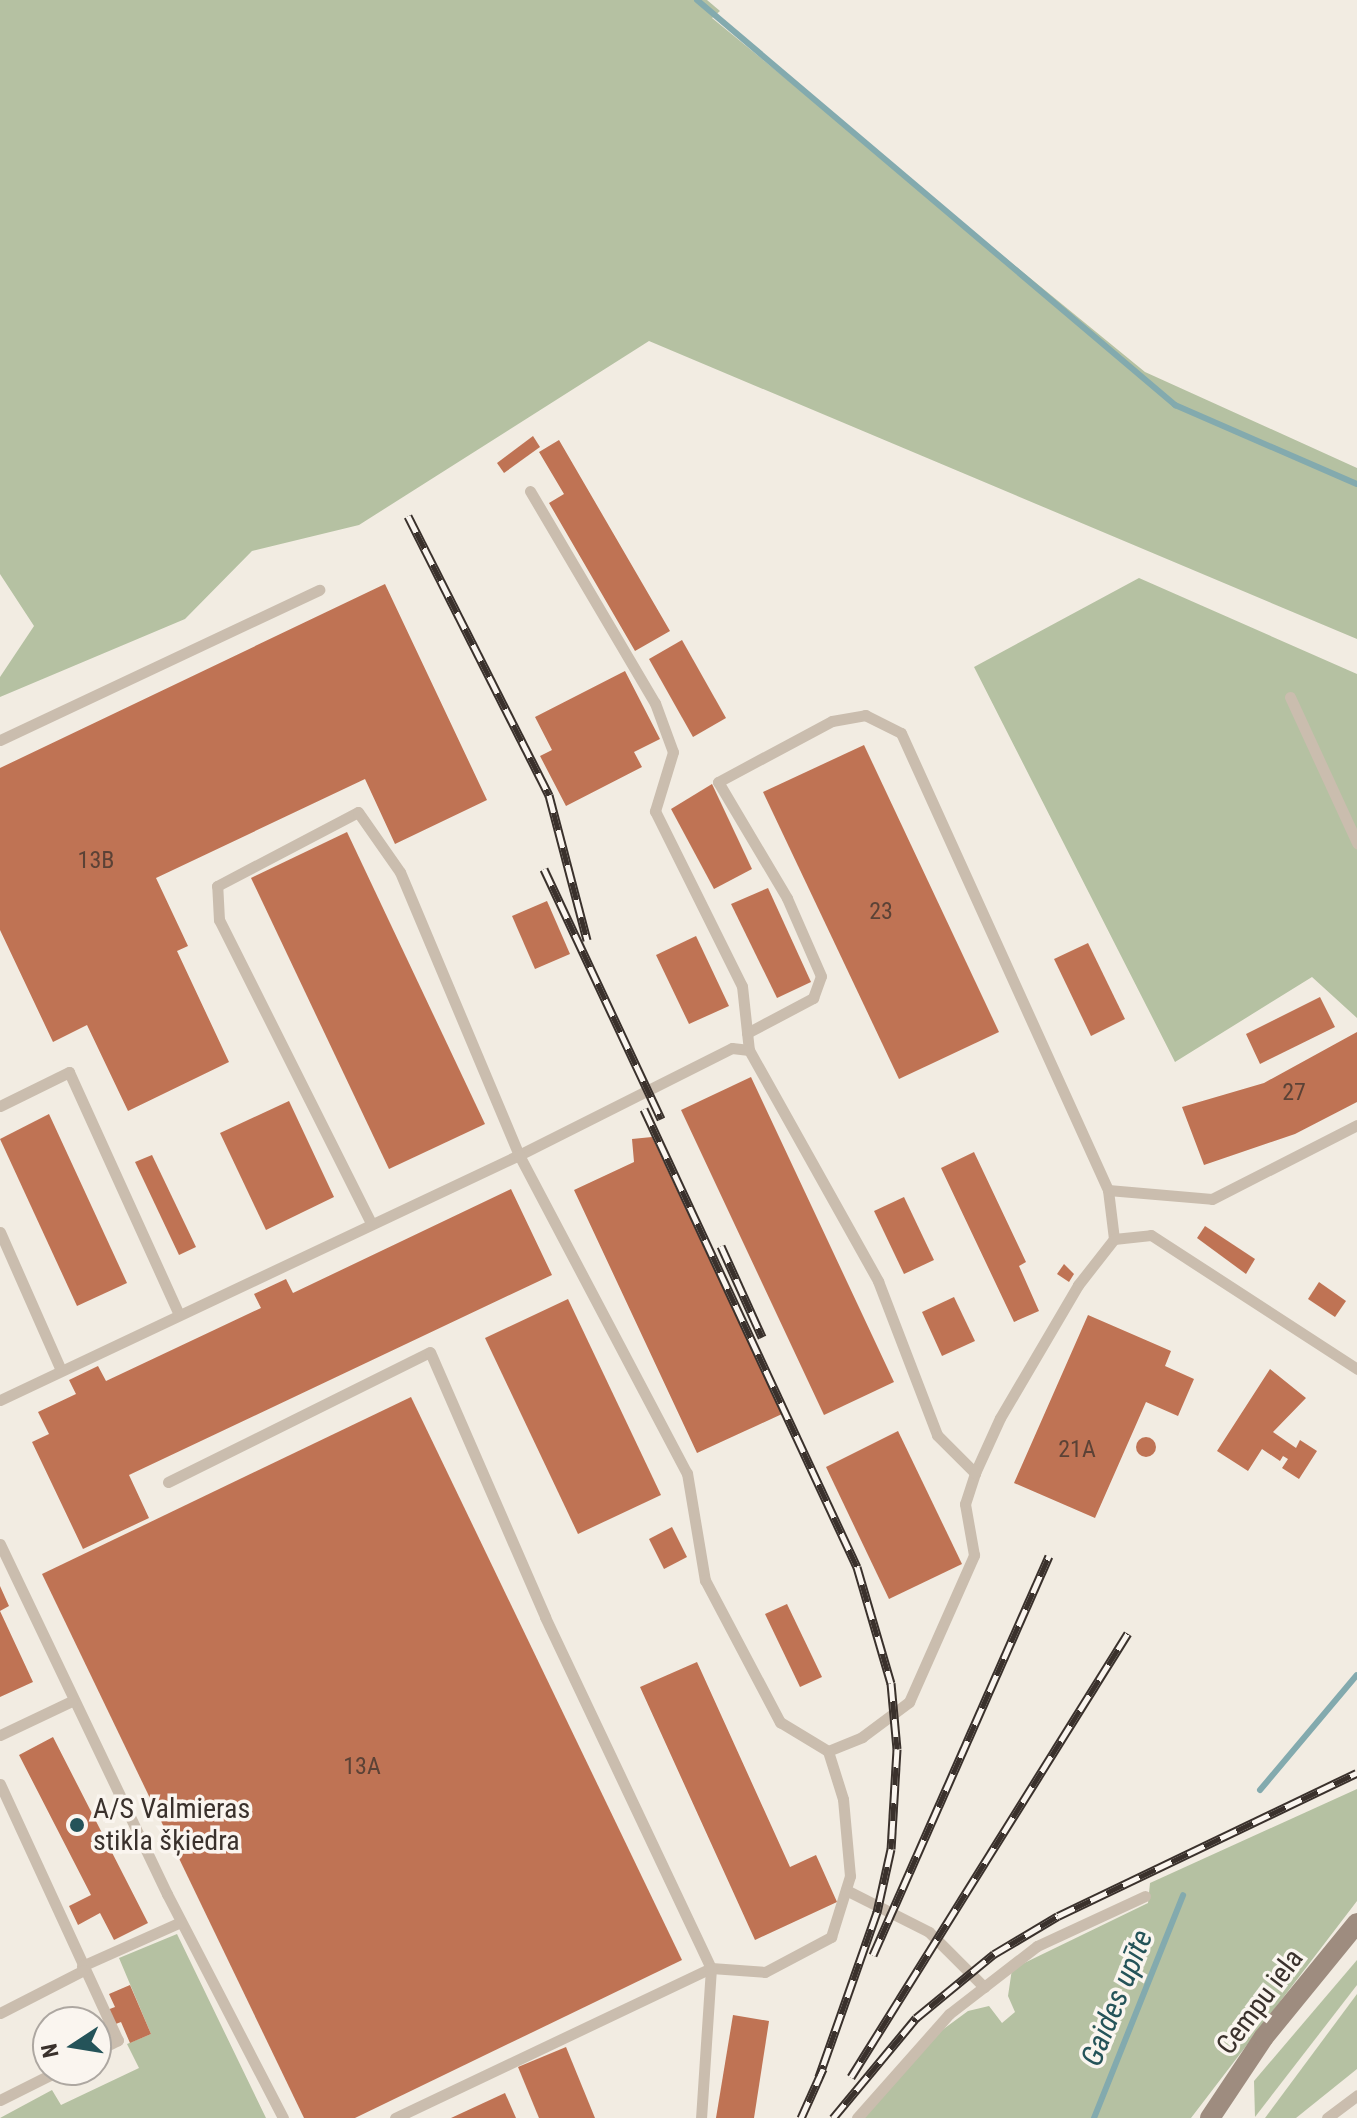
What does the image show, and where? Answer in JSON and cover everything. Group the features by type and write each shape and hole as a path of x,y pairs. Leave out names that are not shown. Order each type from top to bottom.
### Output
{"main road":[{"name":"Cempu iela","path":"1210,2118 1264,2037 1357,1923"}],"lane":[{"path":"530,491 655,703 673,752 655,811 742,986 749,1050 878,1281 937,1435 975,1473"},
{"path":"0,740 319,590"},
{"path":"1290,697 1357,843"},
{"path":"747,1033 813,998 821,976 787,898 718,782 832,721 865,715 901,733 1108,1190 1114,1239 1078,1285 1000,1418 975,1473 965,1504 974,1555 909,1702 862,1737 828,1751"},
{"path":"370,1221 219,920 217,886 358,812 400,872 519,1155 687,1473 705,1580 780,1722 828,1751 843,1799 850,1876 831,1937 765,1972 711,1968 395,2118"},
{"path":"0,1400 60,1368 370,1221 519,1155 732,1048 749,1050"},
{"path":"0,1106 69,1072 178,1312"},
{"path":"1108,1190 1212,1199 1357,1125"},
{"path":"0,1232 60,1368"},
{"path":"1114,1239 1151,1235 1357,1369"},
{"path":"168,1482 430,1352 545,1617 711,1968 701,2118"},
{"path":"0,1544 72,1701 181,1922 283,2118"},
{"path":"0,1735 72,1701"},
{"path":"0,1784 101,2006"},
{"path":"846,1890 929,1932 984,1987"},
{"path":"857,2118 895,2068 984,1987 1037,1946 1145,1896"},
{"path":"0,2013 83,1968 181,1922"},
{"path":"112,2028 118,2040 112,2043"},
{"path":"0,2100 32,2084"},
{"path":"1327,2118 1357,2095"}],"green space":[{"path":"0,0 707,0 720,11 712,18 1145,372 1357,468 1357,639 649,341 359,525 252,551 185,619 0,697 0,677 34,626 0,574"},
{"path":"1139,578 1357,674 1357,1018 1312,977 1175,1062 974,667"},
{"path":"1357,1789 1357,1901 1191,2118 863,2118 930,2039 968,2011 989,2006 1002,2023 1015,2012 1008,1996 1012,1969 1148,1903 1150,1883"},
{"path":"177,1934 266,2118 0,2118 52,2090 61,2105 101,2086 112,2086 112,2081 139,2068 127,2044 151,2034 119,1958"},
{"path":"1357,1960 1357,1985 1255,2117 1254,2081"},
{"path":"1357,1994 1357,2069 1296,2118 1265,2118"}],"building":[{"path":"533,436 540,447 504,473 497,463"},
{"path":"559,440 670,631 635,651 549,503 564,494 539,452"},
{"path":"385,584 487,800 395,844 365,779 156,878 188,946 177,951 229,1062 128,1111 87,1025 53,1042 0,930 0,768"},
{"path":"682,640 726,718 693,737 649,659"},
{"path":"625,671 660,739 634,752 642,767 566,806 540,756 552,750 535,717"},
{"path":"864,745 999,1032 899,1079 763,792"},
{"path":"712,784 752,869 714,889 671,809"},
{"path":"347,832 485,1124 389,1169 251,878"},
{"path":"768,888 811,982 777,998 731,904"},
{"path":"547,901 570,954 535,969 512,916"},
{"path":"696,936 729,1006 689,1024 656,955"},
{"path":"1088,943 1125,1019 1091,1036 1054,959"},
{"path":"1320,997 1335,1027 1260,1064 1246,1034"},
{"path":"1357,1032 1357,1102 1295,1134 1204,1165 1182,1107 1264,1083"},
{"path":"751,1077 894,1382 824,1415 681,1110"},
{"path":"289,1101 334,1197 266,1230 220,1133"},
{"path":"49,1114 127,1283 77,1306 0,1139"},
{"path":"652,1137 782,1414 697,1453 574,1190 634,1162 632,1139"},
{"path":"974,1152 1026,1262 1019,1266 1039,1311 1014,1322 941,1168"},
{"path":"152,1155 196,1247 179,1255 135,1162"},
{"path":"511,1189 552,1275 129,1475 149,1518 83,1549 32,1442 49,1434 38,1412 76,1394 69,1380 98,1366 106,1381 261,1308 254,1294 286,1279 293,1293"},
{"path":"904,1197 934,1260 904,1274 874,1211"},
{"path":"1205,1226 1255,1259 1246,1274 1197,1238"},
{"path":"1064,1264 1074,1274 1069,1282 1057,1274"},
{"path":"1319,1282 1346,1301 1335,1317 1308,1299"},
{"path":"954,1297 975,1341 942,1356 922,1312"},
{"path":"568,1299 661,1495 578,1534 485,1338"},
{"path":"1088,1315 1171,1351 1165,1366 1194,1379 1178,1416 1146,1402 1095,1518 1014,1483"},
{"path":"1270,1369 1306,1398 1273,1432 1296,1448 1300,1440 1317,1451 1299,1479 1282,1468 1288,1459 1283,1456 1280,1461 1262,1449 1248,1471 1217,1451"},
{"path":"411,1397 682,1960 355,2118 304,2118 42,1574"},
{"path":"898,1431 962,1564 889,1599 826,1467"},
{"path":"1146,1437 1153,1440 1156,1447 1153,1454 1146,1457 1139,1454 1136,1447 1139,1440"},
{"path":"672,1527 687,1557 664,1569 649,1539"},
{"path":"0,1586 9,1606 0,1611"},
{"path":"787,1604 822,1677 800,1687 765,1614"},
{"path":"0,1611 33,1682 0,1697"},
{"path":"697,1662 790,1867 816,1855 837,1902 755,1940 640,1687"},
{"name":"A/S Valmieras stikla šķiedra","path":"53,1737 148,1923 114,1940 100,1913 78,1925 69,1906 91,1895 19,1755"},
{"path":"130,1985 151,2034 130,2043 121,2022 113,2025 112,2008 115,2007 109,1994"},
{"path":"733,2015 769,2021 754,2118 716,2118"},
{"path":"566,2047 595,2118 539,2118 518,2067"},
{"path":"505,2093 516,2118 451,2118"}],"waterway":[{"path":"697,0 1175,405 1357,484"},
{"name":"Gaides upīte","path":"1260,1790 1357,1675"},
{"name":"Gaides upīte","path":"1094,2118 1183,1895"}],"railway":[{"path":"408,516 549,795 587,940"},
{"path":"544,869 661,1119"},
{"path":"644,1109 857,1567 891,1683 897,1749 891,1849 877,1912 819,2077"},
{"path":"721,1246 762,1337"},
{"path":"873,1955 1049,1556"},
{"path":"851,2077 1128,1633"},
{"path":"833,2118 916,2018 994,1954 1058,1916 1357,1773"},
{"path":"801,2118 823,2069"}],"place":[{"name":"A/S Valmieras stikla šķiedra","path":"77,1825"}]}
